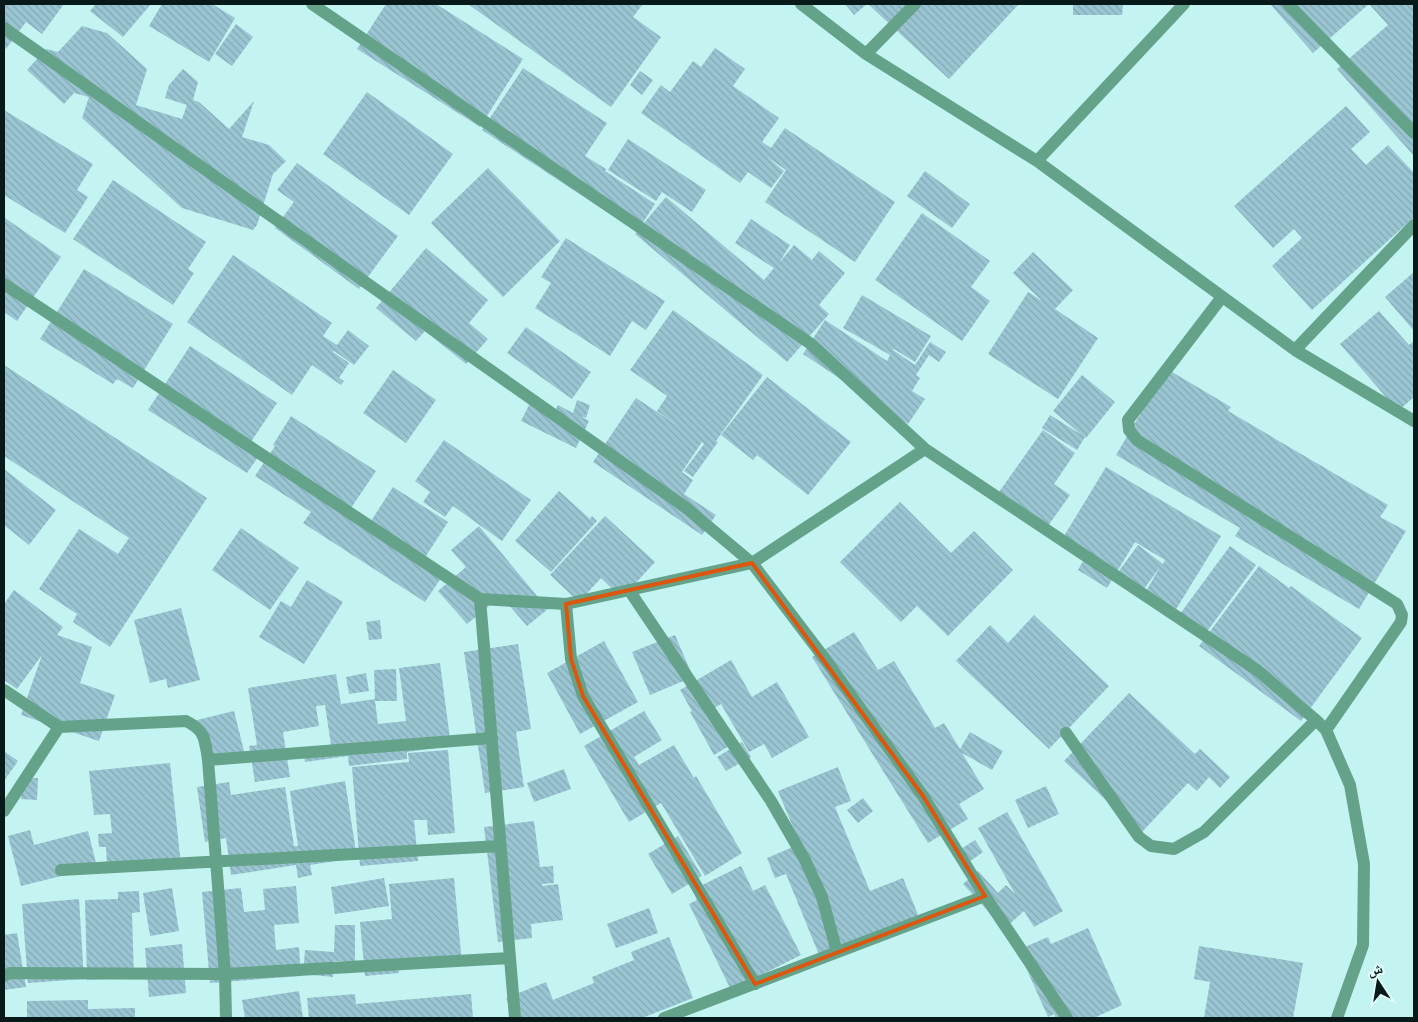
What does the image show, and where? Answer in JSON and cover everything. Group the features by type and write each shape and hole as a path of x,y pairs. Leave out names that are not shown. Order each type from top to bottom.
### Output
{"street":[{"path":"312,4 811,344 925,449 1257,670 1316,720 1326,730 1350,786 1364,864 1363,945 1337,1018"},
{"path":"800,4 866,54 1037,161 1295,350 1414,421"},
{"path":"866,54 915,4"},
{"path":"1037,161 1184,4"},
{"path":"1288,4 1414,133"},
{"path":"4,28 685,507 752,563 825,659 923,796 985,896 1066,1018"},
{"path":"1295,350 1414,225"},
{"path":"4,284 480,599 566,604 752,563 925,449"},
{"path":"1222,297 1128,420 1129,430 1137,440 1397,604 1402,614 1401,622 1326,730"},
{"path":"629,590 771,800 796,843 822,897 836,952"},
{"path":"480,599 514,1018"},
{"path":"566,604 571,659 583,696 755,984"},
{"path":"4,690 59,727 186,721 197,727 205,737 225,974 226,1018"},
{"path":"1066,733 1138,837 1151,846 1174,849 1204,832 1316,720"},
{"path":"4,811 59,727"},
{"path":"208,760 492,738"},
{"path":"61,870 500,846"},
{"path":"664,1018 985,896"},
{"path":"4,976 10,973 225,974 510,958"}],"highlighted area":[{"path":"752,563 923,796 985,896 755,984 583,696 571,659 566,604"}],"building":[{"path":"4,4 64,4 42,34 26,22 6,49 4,47"},
{"path":"96,4 151,4 123,37 90,11"},
{"path":"162,4 212,4 235,18 209,62 149,26"},
{"path":"386,4 436,4 523,59 480,127 357,49"},
{"path":"468,4 643,4 633,17 661,37 611,107"},
{"path":"845,4 867,4 854,15"},
{"path":"870,4 1019,4 949,79"},
{"path":"1073,4 1123,4 1122,15 1073,15"},
{"path":"1270,4 1369,4 1313,53"},
{"path":"1369,4 1414,4 1414,156 1337,69 1388,25"},
{"path":"236,24 253,37 232,66 215,54"},
{"path":"82,26 107,33 147,69 136,105 182,119 187,105 165,98 169,85 183,69 198,82 193,100 199,102 229,129 254,101 242,137 269,145 286,161 273,174 257,225 253,230 182,208 82,118 89,97 74,93 64,104 27,70 46,49 58,52"},
{"path":"715,48 745,69 733,86 779,118 762,142 771,148 785,128 895,202 855,262 765,202 786,170 767,157 784,171 771,188 748,172 740,183 641,113 661,85 670,92 693,61 701,67"},
{"path":"523,68 607,123 585,156 655,204 638,230 666,197 764,280 774,268 735,243 751,219 790,245 779,263 794,245 812,260 819,251 845,273 819,305 829,314 787,362 635,234 637,232 482,130"},
{"path":"640,71 653,80 642,95 630,85"},
{"path":"367,92 453,154 409,215 323,154"},
{"path":"1346,106 1370,132 1351,149 1366,165 1388,145 1414,173 1414,217 1312,310 1272,266 1302,238 1294,229 1273,248 1234,206"},
{"path":"4,110 93,164 77,190 88,197 65,233 4,195"},
{"path":"628,139 706,190 692,212 662,192 656,201 608,170"},
{"path":"297,163 398,236 359,289 275,228 294,202 277,190"},
{"path":"488,168 560,241 503,297 431,223"},
{"path":"925,171 970,204 952,228 907,196"},
{"path":"113,180 206,242 188,269 194,273 173,305 73,239"},
{"path":"922,213 990,261 971,287 990,301 962,341 875,280"},
{"path":"5,218 61,257 17,321 4,312"},
{"path":"566,238 665,301 646,330 632,321 610,356 535,308 551,283 541,277"},
{"path":"426,248 488,300 469,323 488,339 466,364 425,331 416,341 376,308"},
{"path":"1033,252 1073,290 1055,309 1098,338 1058,399 988,354 1028,292 1042,301 1013,273"},
{"path":"233,255 332,323 323,336 337,345 348,330 369,346 354,365 333,352 349,363 339,378 344,381 341,385 312,365 292,395 187,322"},
{"path":"84,269 173,324 133,388 117,379 113,384 40,339"},
{"path":"1414,272 1414,331 1385,297"},
{"path":"862,295 931,336 915,362 893,350 915,365 930,342 946,352 939,362 929,355 916,375 920,378 912,391 925,399 908,424 803,354 825,320 887,361 890,355 843,328"},
{"path":"673,310 763,375 693,477 684,471 704,444 702,442 682,472 693,480 684,494 716,515 702,535 593,462 636,398 680,427 657,411 667,396 630,370"},
{"path":"1379,311 1409,345 1414,341 1414,397 1398,411 1340,344"},
{"path":"526,327 591,372 572,399 507,353"},
{"path":"190,346 277,403 246,449 258,457 247,473 148,410"},
{"path":"4,365 207,498 110,647 73,622 77,614 39,589 79,529 118,554 129,538 4,456"},
{"path":"1167,369 1231,407 1228,411 1388,505 1380,517 1406,531 1359,609 1235,536 1240,528 1116,455"},
{"path":"393,370 436,400 406,443 363,413"},
{"path":"1082,375 1115,402 1085,437 1077,450 1042,428 1050,415 1082,435 1053,411"},
{"path":"767,377 851,442 808,495 757,455 753,460 721,435"},
{"path":"577,400 590,405 586,418 580,416 589,421 576,448 521,421 531,401 554,413 558,405 573,413"},
{"path":"291,416 376,471 351,508 371,521 393,487 448,522 424,559 445,572 425,602 303,523 311,512 255,476 275,446 273,445"},
{"path":"1043,430 1075,453 1054,484 1070,495 1043,533 994,499"},
{"path":"444,440 531,500 502,541 453,506 445,517 423,502 430,492 415,481"},
{"path":"1106,467 1221,536 1175,611 1145,593 1160,567 1141,593 1116,575 1138,545 1163,564 1165,560 1135,542 1107,588 1078,570 1086,556 1061,541"},
{"path":"4,469 56,510 29,545 4,525"},
{"path":"559,491 590,519 592,516 597,521 551,572 515,541"},
{"path":"900,502 951,553 974,531 1013,570 948,636 917,606 901,622 840,562"},
{"path":"605,516 655,562 622,598 601,578 579,602 550,575"},
{"path":"479,526 548,609 527,626 501,596 467,624 438,591 466,567 451,550"},
{"path":"241,528 299,568 270,610 212,570"},
{"path":"1230,546 1256,565 1203,637 1177,618"},
{"path":"1259,566 1289,588 1291,586 1362,638 1301,721 1199,646"},
{"path":"307,580 343,602 304,664 259,637 281,601 291,607"},
{"path":"14,590 63,627 57,635 92,647 80,683 115,695 99,741 21,715 42,655 17,689 4,680 4,604"},
{"path":"181,608 200,680 168,688 166,679 150,683 134,620"},
{"path":"1034,615 1109,686 1049,749 956,661 990,625 1008,643"},
{"path":"380,620 382,639 369,640 366,622"},
{"path":"854,632 878,670 894,661 935,728 944,723 960,749 970,732 1003,751 992,770 962,753 984,789 959,804 968,819 928,843 812,657"},
{"path":"675,635 693,677 650,695 632,652"},
{"path":"604,641 638,702 580,734 547,673"},
{"path":"518,644 531,729 516,732 524,787 485,793 464,652"},
{"path":"731,660 752,697 777,682 809,737 772,758 764,744 749,752 721,704 714,708 734,743 714,755 680,690"},
{"path":"440,663 451,746 407,752 407,759 349,766 348,756 305,762 303,750 331,745 325,705 316,706 319,726 283,732 290,777 255,782 249,746 257,745 248,688 336,674 341,704 375,699 374,670 396,669 397,701 375,701 378,724 406,721 399,668"},
{"path":"366,673 369,691 349,694 346,677"},
{"path":"1129,693 1195,754 1200,749 1230,777 1220,788 1209,777 1197,791 1188,783 1141,833 1064,761"},
{"path":"234,711 245,755 204,764 193,721"},
{"path":"644,711 662,740 634,757 639,765 674,745 694,778 696,776 742,853 705,876 661,803 629,822 584,746"},
{"path":"742,742 751,757 726,771 717,757"},
{"path":"448,750 455,833 428,835 427,820 414,820 418,861 360,866 352,767 409,762 408,753"},
{"path":"4,751 18,761 4,781"},
{"path":"170,763 181,865 107,864 106,847 99,847 98,834 112,833 110,814 94,815 89,771"},
{"path":"838,767 851,801 835,807 870,891 903,878 921,922 822,962 786,874 775,878 767,858 800,844 778,791"},
{"path":"564,769 571,789 534,802 527,783"},
{"path":"22,778 38,778 37,800 21,799"},
{"path":"345,781 357,858 310,865 312,875 298,878 296,865 231,875 226,838 205,842 197,787 229,782 231,795 285,787 294,846 298,846 290,791"},
{"path":"1046,786 1059,814 1028,828 1015,800"},
{"path":"863,798 873,811 858,823 847,810"},
{"path":"1007,812 1063,911 1034,927 1024,911 1004,929 963,884 978,871 998,893 1006,885 1015,894 978,828"},
{"path":"534,821 540,867 553,866 554,883 542,884 542,886 558,884 563,920 531,924 532,938 498,942 484,827"},
{"path":"30,830 34,845 88,831 97,867 21,886 8,836"},
{"path":"678,836 702,876 672,894 648,854"},
{"path":"975,840 983,852 962,867 953,854"},
{"path":"741,866 753,891 765,885 801,955 731,990 689,904 697,900 692,890"},
{"path":"384,878 389,906 335,914 331,887"},
{"path":"454,878 462,964 399,969 399,973 365,976 360,922 392,919 389,884"},
{"path":"296,886 299,923 274,925 276,950 299,947 301,976 210,983 202,892 241,888 244,912 265,910 263,889"},
{"path":"172,888 179,931 150,936 143,893"},
{"path":"139,891 140,912 132,913 134,978 87,980 85,900 118,899 118,892"},
{"path":"79,899 84,979 28,983 22,904"},
{"path":"649,908 658,933 616,948 607,924"},
{"path":"335,925 355,925 355,961 334,961 333,977 303,974 305,950 334,952"},
{"path":"1088,928 1122,1005 1094,1018 1056,1018 1054,1014 1048,1017 1018,950 1048,937 1051,944"},
{"path":"17,933 26,987 4,990 4,935"},
{"path":"669,937 693,998 642,1018 514,1018 506,998 546,982 553,1000 594,983 592,977 634,960 631,952"},
{"path":"182,944 186,993 149,997 145,948"},
{"path":"1199,946 1303,963 1293,1018 1204,1018 1210,982 1194,979"},
{"path":"299,991 303,1018 245,1018 242,1000"},
{"path":"355,994 356,1004 471,994 473,1018 309,1018 307,998"},
{"path":"88,1000 88,1009 135,1008 135,1018 27,1018 27,1001"}]}
